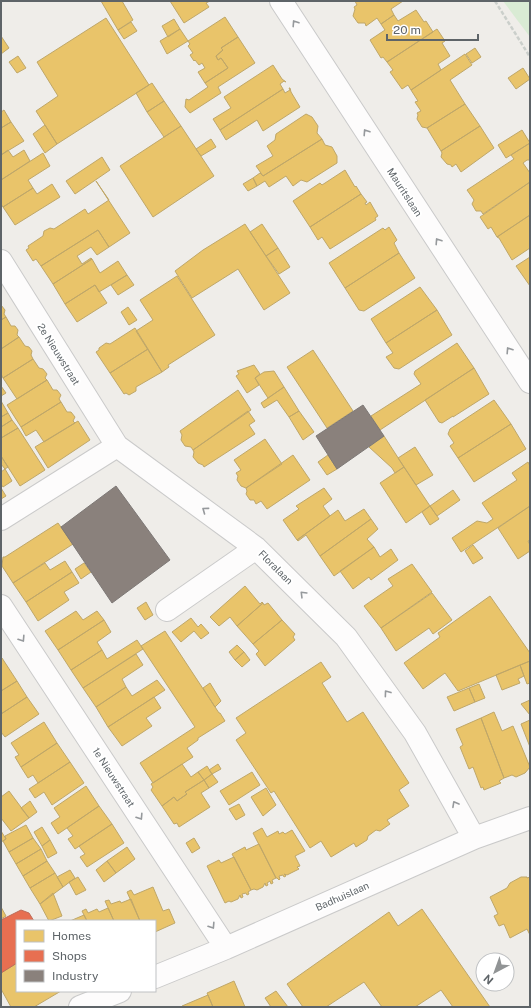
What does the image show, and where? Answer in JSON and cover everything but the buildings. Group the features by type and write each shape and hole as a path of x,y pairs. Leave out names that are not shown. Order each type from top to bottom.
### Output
{"street":[{"name":"Mauritslaan","path":"281,1 530,382"},
{"name":"2e Nieuwstraat","path":"1,261 117,446"},
{"path":"1,519 117,446"},
{"name":"Floralaan","path":"117,446 256,548 346,637 415,733 474,838"},
{"path":"167,610 256,548"},
{"name":"1e Nieuwstraat","path":"1,606 226,948"},
{"name":"Badhuislaan","path":"156,977 226,948 474,838 530,818"},
{"path":"80,1007 118,992"}],"path":[{"path":"495,1 530,57"}],"green space":[{"path":"503,1 530,1 530,37"}]}
